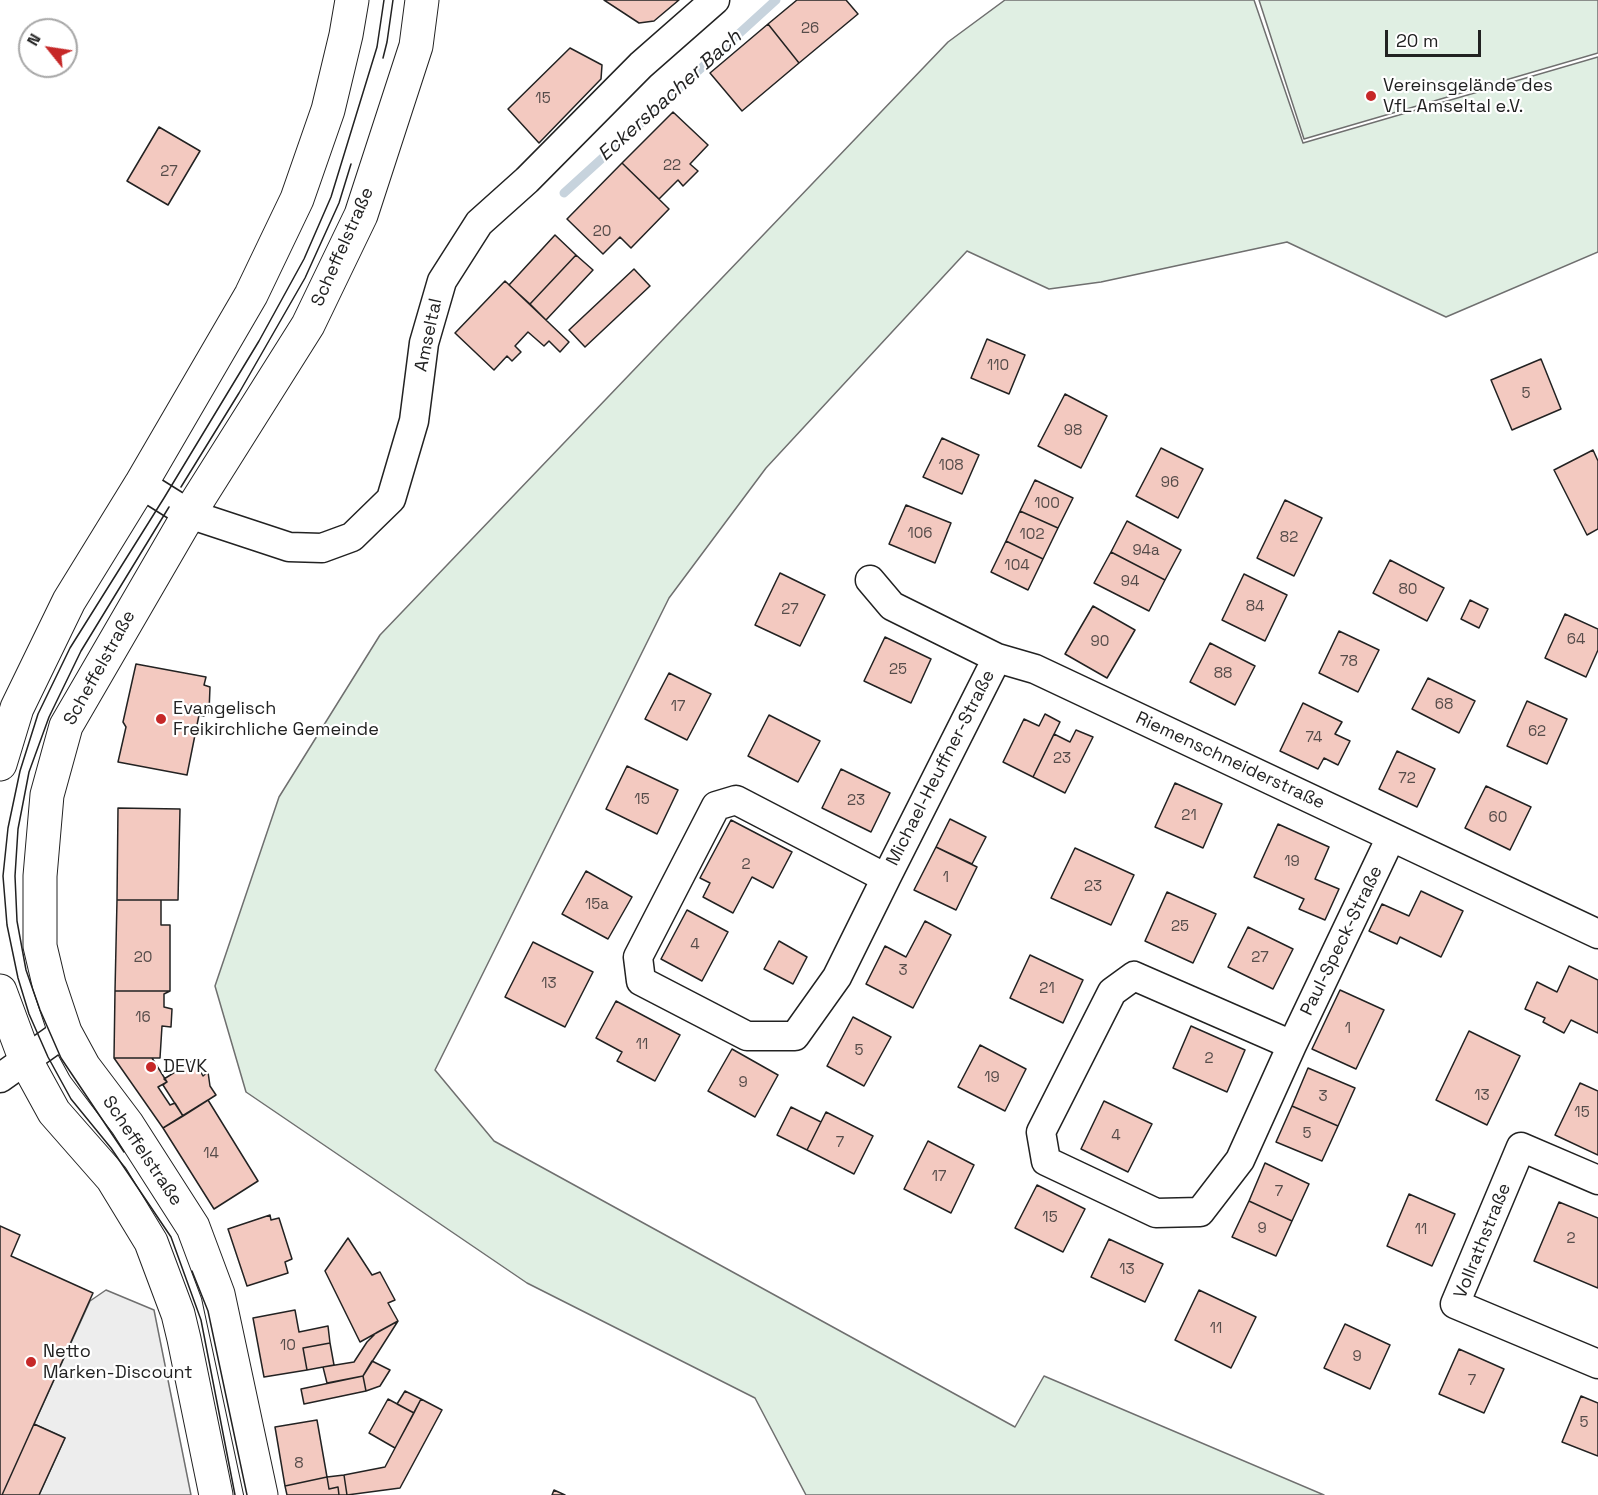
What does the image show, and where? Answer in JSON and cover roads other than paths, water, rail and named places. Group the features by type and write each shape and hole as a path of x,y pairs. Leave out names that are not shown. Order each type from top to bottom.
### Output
{"street":[{"path":"0,764 17,708 69,601 141,484 251,295 297,199 328,110 352,0"},
{"name":"Scheffelstraße","path":"261,1495 218,1294 193,1227 127,1124 84,1067 64,1032 49,984 40,946 40,876 47,795 66,726 189,514 308,325 361,216 416,46 422,0"},
{"name":"Amseltal","path":"141,484 189,514 289,547 322,548 352,537 391,499 414,421 424,343 442,281 479,224 527,180 641,64 715,0"},
{"name":"Riemenschneiderstraße","path":"870,580 892,606 997,658 1035,669 1598,934"},
{"name":"Michael-Heuffner-Straße","path":"886,878 736,800 716,806 638,957 641,981 747,1036 795,1036 837,977 997,658"},
{"name":"Paul-Speck-Straße","path":"1292,1045 1134,976 1112,992 1041,1132 1046,1161 1156,1213 1200,1212 1240,1160 1391,837"},
{"path":"0,991 13,1070 54,1112 112,1178 151,1242 178,1314 216,1495"},
{"path":"13,1070 64,1032"},
{"name":"Vollrathstraße","path":"1598,1180 1521,1147 1455,1304 1598,1364"}],"waterway":[{"name":"Eckersbacher Bach","path":"564,193 776,0"}],"tram line":[{"path":"235,1495 201,1320 171,1237 111,1148 71,1099 48,1057 29,1014 18,978 7,925 3,876 8,828 20,771 38,714 70,648 259,341 304,259 331,197 377,47 384,0"},
{"path":"383,58 393,0"},
{"path":"181,487 239,393 305,278 339,203 351,164"},
{"path":"124,1152 61,1058 26,970 17,921 15,876 18,829 29,772 49,717 81,651 169,507"},
{"path":"192,1271 208,1311 247,1495"}],"place":[{"name":"Vereinsgelände des VfL Amseltal e.V.","path":"1371,96"},
{"name":"Evangelisch Freikirchliche Gemeinde","path":"161,719"},
{"name":"DEVK","path":"151,1067"},
{"name":"Netto Marken-Discount","path":"31,1362"}]}
